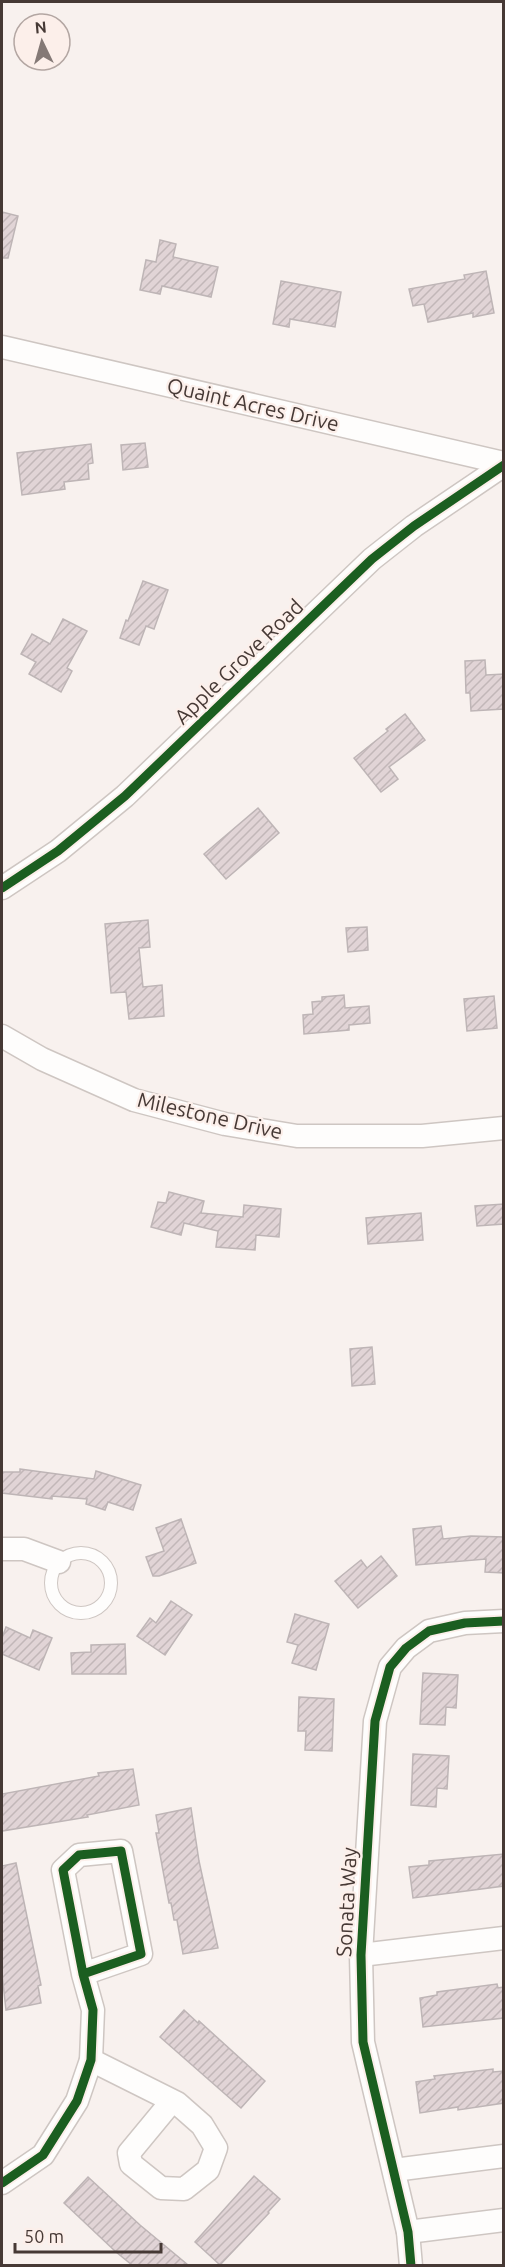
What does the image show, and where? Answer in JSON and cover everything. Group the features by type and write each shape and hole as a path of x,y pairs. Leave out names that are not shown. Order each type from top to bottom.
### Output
{"street":[{"name":"Quaint Acres Drive","path":"2,347 504,464"},
{"name":"Apple Grove Road","path":"2,888 58,851 125,796 372,559 414,526 504,464"},
{"name":"Milestone Drive","path":"2,1036 42,1059 134,1100 225,1124 297,1136 422,1136 504,1128"},
{"path":"2,1549 24,1549 59,1562"},
{"name":"Sonata Way","path":"411,2265 408,2232 363,2042 361,1955 375,1721 390,1667 406,1648 429,1631 465,1623 504,1621"},
{"path":"2,2183 43,2155 77,2101 91,2060 93,2010 83,1974 63,1870 79,1855 121,1851 141,1954 83,1974"},
{"path":"361,1955 504,1938"},
{"path":"91,2060 172,2101"},
{"path":"394,2170 504,2156"},
{"path":"408,2232 504,2220"}],"lane":[{"path":"77,1553 87,1553 97,1557 104,1563 111,1582 110,1592 105,1601 97,1608 87,1612 75,1612 62,1605 52,1590 51,1580 59,1562 77,1553"}],"building":[{"path":"2,212 18,216 8,258 2,258"},
{"path":"160,240 176,244 173,257 218,267 211,297 162,286 160,294 140,290 146,260 156,262"},
{"path":"486,271 494,313 473,317 473,313 428,322 424,304 413,306 409,289 465,279 464,275"},
{"path":"281,281 341,292 335,327 290,319 289,327 273,324"},
{"path":"145,443 148,467 123,470 121,445"},
{"path":"91,444 93,463 88,464 89,479 64,482 65,489 22,495 17,453"},
{"path":"143,581 168,590 154,629 146,626 139,645 120,638"},
{"path":"63,619 87,631 67,668 72,671 61,692 29,674 36,662 21,654 32,634 50,644"},
{"path":"485,660 486,675 504,674 504,709 471,711 470,693 466,693 465,661"},
{"path":"405,714 425,740 389,767 398,779 381,792 354,758"},
{"path":"258,808 279,833 226,879 204,854"},
{"path":"148,920 150,947 139,948 143,987 162,985 164,1016 129,1019 126,992 111,993 105,924"},
{"path":"367,927 368,950 348,952 346,928"},
{"path":"344,995 345,1008 369,1006 370,1023 349,1025 349,1030 304,1034 303,1015 313,1014 312,1002 322,1001 322,997"},
{"path":"494,996 497,1028 467,1031 464,999"},
{"path":"169,1192 204,1201 201,1213 243,1217 244,1205 281,1209 279,1237 256,1235 255,1250 216,1247 218,1231 184,1223 181,1235 151,1227 158,1202 166,1203"},
{"path":"504,1204 504,1224 477,1226 475,1206"},
{"path":"421,1213 423,1240 368,1244 366,1218"},
{"path":"372,1347 375,1384 352,1386 350,1349"},
{"path":"20,1469 94,1479 96,1471 141,1485 133,1510 108,1502 105,1510 86,1504 87,1499 52,1496 52,1499 2,1493 2,1472 20,1472"},
{"path":"181,1519 196,1563 153,1576 146,1557 164,1551 156,1528"},
{"path":"441,1526 443,1539 471,1536 504,1537 504,1573 485,1572 486,1559 416,1565 413,1529"},
{"path":"381,1556 397,1576 358,1608 335,1581 361,1560 367,1568"},
{"path":"171,1601 192,1615 165,1655 137,1636 150,1618 156,1623"},
{"path":"295,1614 329,1624 316,1670 292,1663 298,1645 287,1642"},
{"path":"6,1627 30,1638 33,1630 52,1638 39,1670 2,1654 2,1638"},
{"path":"125,1644 126,1674 72,1674 71,1653 91,1652 91,1645"},
{"path":"423,1673 458,1675 456,1708 446,1707 445,1725 420,1724"},
{"path":"299,1697 334,1699 332,1751 305,1750 306,1731 298,1731"},
{"path":"413,1754 449,1756 447,1789 437,1788 436,1807 411,1805"},
{"path":"133,1769 139,1805 87,1815 88,1817 2,1831 2,1794 99,1776 98,1773"},
{"path":"191,1808 199,1861 218,1948 183,1954 177,1920 174,1920 171,1903 169,1903 156,1833 159,1833 156,1815"},
{"path":"504,1854 504,1886 413,1898 409,1867 429,1865 429,1861"},
{"path":"16,1863 41,1985 38,1986 41,2003 6,2010 2,1974 2,1866"},
{"path":"497,1984 498,1988 504,1987 504,2018 423,2027 420,1998 437,1995 437,1992"},
{"path":"184,2010 265,2081 241,2108 160,2037"},
{"path":"493,2069 493,2072 504,2071 504,2103 420,2113 416,2082 435,2079 434,2076"},
{"path":"254,2176 280,2199 220,2265 195,2242"},
{"path":"88,2177 188,2265 132,2265 116,2252 64,2203"}],"cycle path":[{"path":"2,888 58,851 125,796 372,559 414,526 504,465"},
{"path":"411,2266 408,2232 363,2042 361,1955 375,1721 390,1667 406,1648 429,1631 465,1623 504,1621"},
{"path":"2,2183 43,2155 77,2101 91,2060 93,2010 83,1974 63,1870 79,1855 121,1851 141,1954 83,1974"}]}
